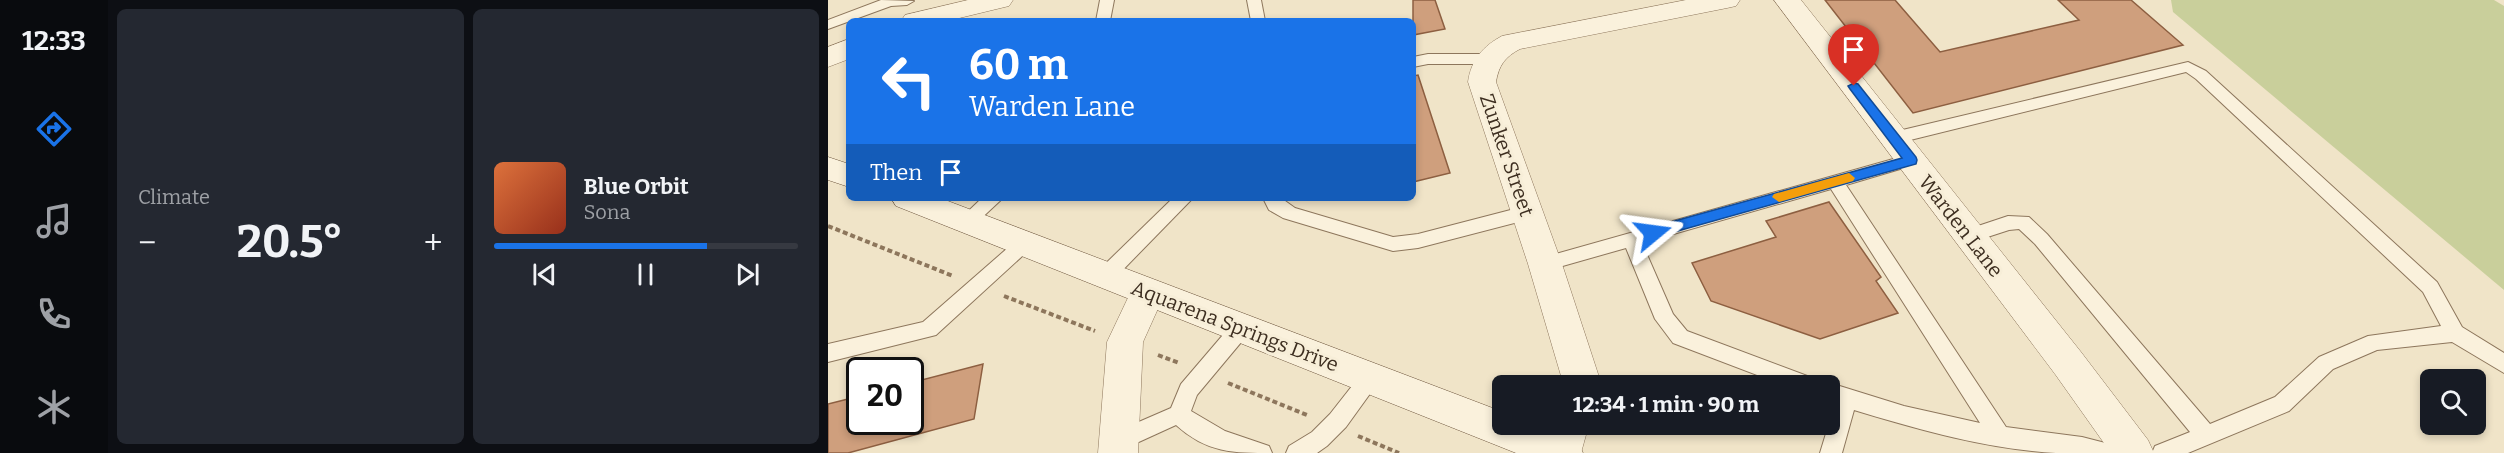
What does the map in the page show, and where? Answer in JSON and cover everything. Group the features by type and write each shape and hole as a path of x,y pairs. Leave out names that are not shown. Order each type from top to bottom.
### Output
{"street":[{"path":"1488,59 1497,50 1512,42 1727,0"},
{"name":"Warden Lane","path":"1787,0 2134,453"},
{"path":"913,10 987,1"},
{"path":"828,58 846,49"},
{"name":"Zunker Street","path":"1488,59 1483,68 1482,82 1545,264 1580,375"},
{"path":"828,168 846,175"},
{"name":"Aquarena Springs Drive","path":"915,201 1370,378 1565,443"},
{"path":"1119,447 1125,342 1147,293"}],"lane":[{"path":"1104,18 1107,0"},
{"path":"1254,0 1257,18"},
{"path":"847,18 889,2 913,10"},
{"path":"828,25 846,18"},
{"path":"1416,61 1428,59 1488,59"},
{"path":"1545,264 1835,182 1902,149 2188,67 2201,75 2430,288 2455,333 2504,364"},
{"path":"1835,182 2000,436"},
{"path":"967,221 990,201"},
{"path":"1106,274 1181,201"},
{"path":"1273,201 1275,205 1289,213 1394,244 1418,241 1526,213"},
{"path":"1969,236 2008,223 2023,222 2042,239 2205,435"},
{"path":"1630,239 1665,319 1680,337 1782,375"},
{"path":"828,353 929,329 1024,244"},
{"path":"1119,447 1179,414 1188,390 1241,328"},
{"path":"2163,453 2282,404 2326,363 2375,342 2455,333"},
{"path":"1297,453 1313,445 1335,427 1370,378"},
{"path":"1840,396 1922,422 2000,436 2086,447 2109,453"},
{"path":"1179,414 1198,429 1261,453"},
{"path":"1831,453 1834,435"}],"green space":[{"path":"2171,0 2494,0 2504,6 2504,290 2173,12"}],"building":[{"path":"1413,0 1435,0 1445,29 1416,34 1416,18 1413,18"},
{"path":"1825,0 1895,0 1940,52 2079,20 2058,0 2131,0 2183,45 1913,113"},
{"path":"1416,75 1418,75 1450,173 1416,181"},
{"path":"1829,202 1881,277 1876,281 1898,313 1820,339 1711,301 1692,263 1776,237 1766,221"},
{"path":"983,364 974,419 924,432 924,379"},
{"path":"846,400 846,435 915,435 848,453 828,453 828,404"}],"slow traffic":[{"path":"1779,197 1849,178"}],"route":[{"path":"1653,233 1911,160 1854,86"}]}
